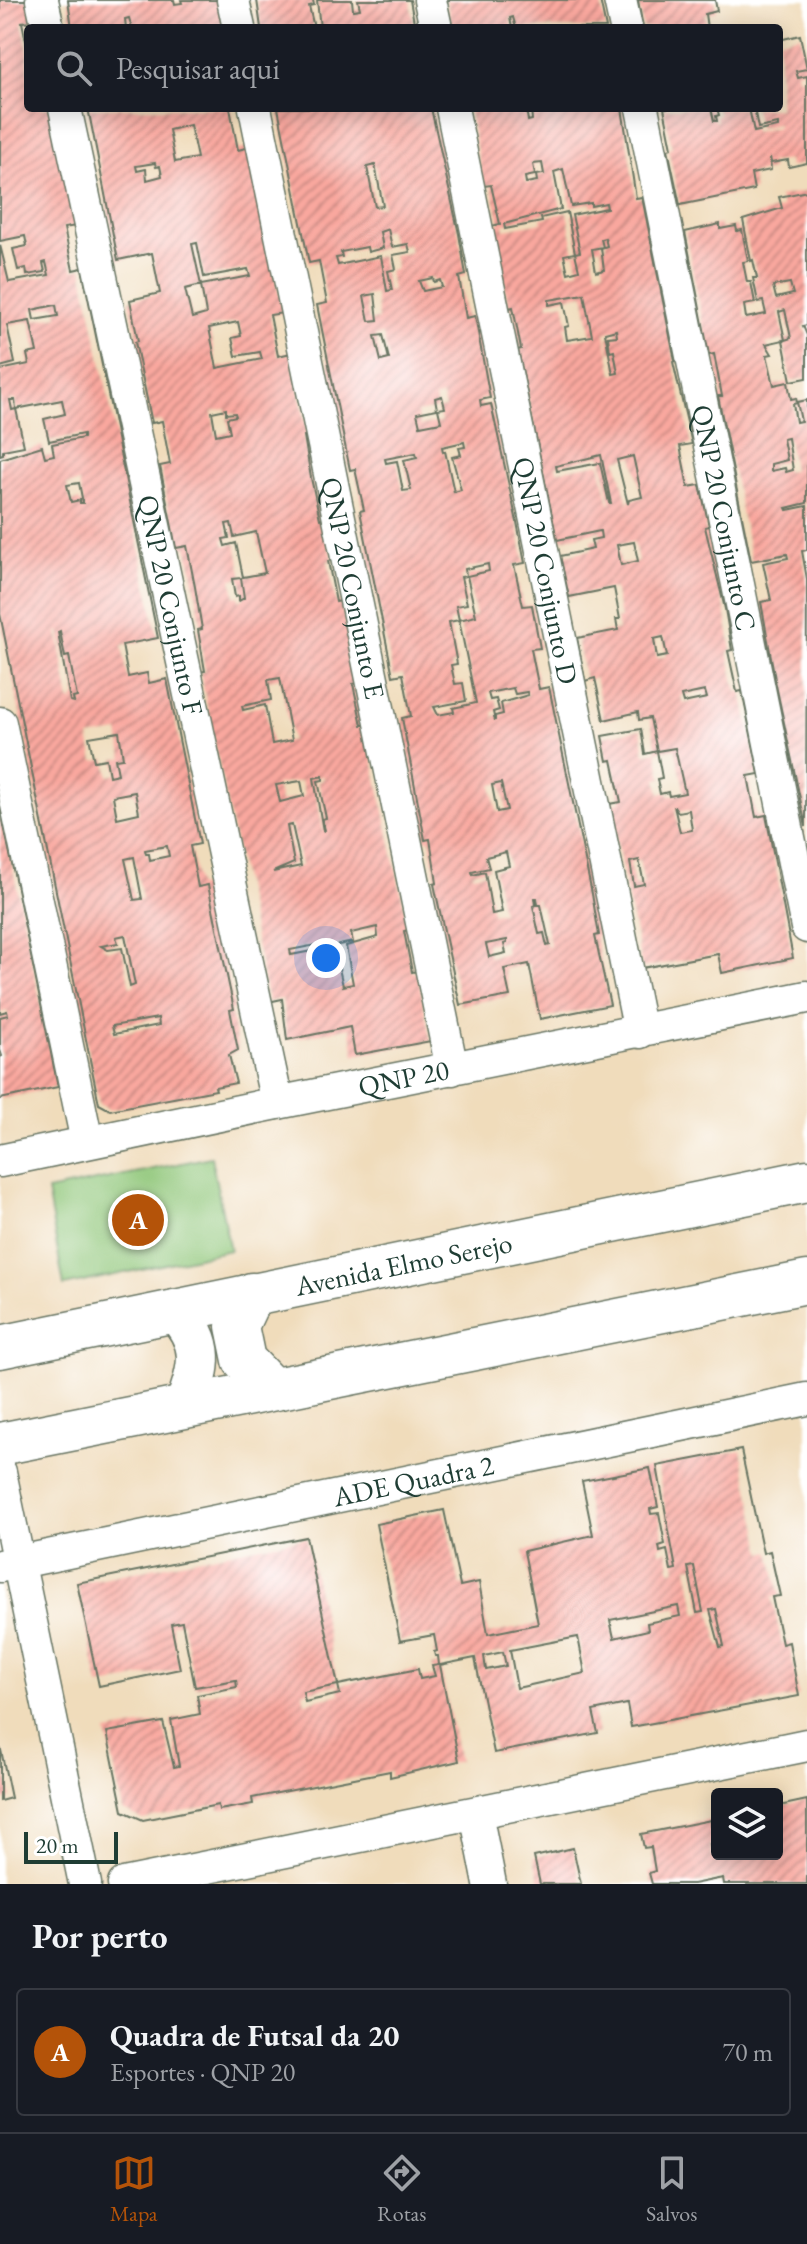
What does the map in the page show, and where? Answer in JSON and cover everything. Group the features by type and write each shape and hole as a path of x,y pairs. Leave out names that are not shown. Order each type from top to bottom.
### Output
{"main road":[{"name":"Avenida Elmo Serejo","path":"0,1347 807,1181"},
{"path":"0,1444 807,1282"},
{"path":"252,1294 237,1326 244,1360 271,1388"},
{"path":"176,1311 192,1328 199,1353 196,1379 186,1406"}],"street":[{"path":"42,0 47,24"},
{"path":"233,0 238,24"},
{"path":"430,0 435,24"},
{"path":"620,0 625,24"},
{"name":"QNP 20 Conjunto F","path":"66,112 277,1103"},
{"name":"QNP 20 Conjunto E","path":"256,112 452,1069"},
{"name":"QNP 20 Conjunto D","path":"453,112 640,1032"},
{"name":"QNP 20 Conjunto C","path":"643,112 807,927"},
{"path":"0,723 87,1142"},
{"name":"QNP 20","path":"0,1161 807,997"},
{"name":"ADE Quadra 2","path":"10,1564 807,1401"},
{"path":"0,1472 10,1564 85,1884"},
{"path":"124,1884 807,1745"},
{"path":"476,1813 490,1884"}],"green space":[{"path":"211,1157 230,1250 64,1286 47,1191"}],"building":[{"path":"0,0 29,0 33,21 22,22 24,112 51,112 76,226 64,228 73,270 82,268 158,638 122,645 128,677 147,673 149,683 167,679 200,844 190,846 198,887 208,885 234,1009 230,1010 238,1050 229,1055 236,1083 215,1087 216,1090 110,1110 99,1104 0,614 0,459 42,446 45,457 54,455 52,444 83,438 83,434 49,441 44,419 65,414 62,400 16,409 24,446 3,450 0,455 0,370 29,364 27,354 37,352 30,321 7,325 15,363 0,367 0,245 9,282 49,275 46,262 43,263 45,272 27,275 26,268 18,270 13,249 27,246 25,236 0,241","holes":["56,305 58,316 34,320 32,310","10,400 15,400 16,409 12,410","79,483 83,503 80,500 71,502 67,485","58,632 65,657 69,656 77,697 73,698 74,702 70,701","119,732 123,758 115,759 118,774 109,776 106,759 94,761 89,737","135,792 139,813 117,818 113,796","167,846 169,856 150,860 145,850","134,857 142,899 134,900 125,859","125,935 135,985 130,987 122,948 108,950 101,946 118,943 116,937","158,1018 159,1025 114,1034 112,1026"]},
{"path":"68,0 174,0 175,4 182,3 181,0 220,0 225,24 131,24 129,18 125,19 126,24 71,24"},
{"path":"257,0 313,0 314,5 309,6 313,24 260,24"},
{"path":"317,0 352,0 353,10 360,9 358,0 410,0 414,24 320,24"},
{"path":"446,0 600,0 605,24 515,24 513,17 510,18 511,24 451,24"},
{"path":"638,0 715,0 717,11 705,14 706,24 642,24"},
{"path":"800,35 807,69 796,71 798,78 807,76 807,163 789,167 788,160 771,163 770,157 771,170 751,174 754,190 680,205 668,149 672,148 665,112 712,112 714,121 717,121 718,112 750,112 754,132 778,127 778,124 758,128 755,112 783,112 783,39"},
{"path":"89,112 231,112 238,150 250,147 283,313 270,315 278,356 291,353 308,435 304,436 311,478 320,519 324,518 332,560 328,561 336,602 341,601 358,683 353,684 362,725 366,725 409,930 404,931 412,972 417,971 431,1041 355,1055 350,1027 287,1040 282,999 268,1002 200,672 205,671 198,630 202,629 187,546 176,548 160,466 170,464 162,421 152,423 135,342 138,341 130,300 160,293 152,253 118,260","holes":["190,125 197,158 175,162 169,130","155,163 156,167 160,166 162,176 147,180 146,169 137,171 136,166","197,243 204,277 248,269 250,276 201,285 192,244","201,285 206,314 192,318 185,289","238,322 241,336 232,338 236,356 260,352 262,359 217,368 209,328","226,409 226,414 235,413 236,416 227,418 230,432 216,435 212,412","231,523 234,537 256,532 265,573 243,577 236,543 225,546 223,539 229,538 226,524","241,578 244,598 239,601 239,596 235,597 232,579","280,678 292,740 272,744 265,705 243,710 242,706 271,700 268,680","323,776 323,780 318,781 326,818 322,819 323,831 314,778","301,781 304,796 280,802 276,785","292,825 301,866 273,872 294,863 287,826","377,927 378,937 346,946 353,984 343,986 334,946 353,942 351,933","316,945 317,950 291,955 290,950","324,948 329,968 322,970 317,950"]},
{"path":"279,112 432,112 466,275 459,277 466,318 475,316 490,398 480,400 481,406 491,404 517,522 525,563 514,565 523,606 532,605 540,648 531,649 539,689 549,687 592,894 599,935 595,936 610,1005 540,1019 529,964 504,969 510,996 460,1005 434,884 437,883 430,839 425,840 402,718 411,716 403,674 393,676 360,511 364,510 355,469 350,470 317,305 327,303 319,261 309,263","holes":["375,165 383,206 375,207 367,167","388,229 392,247 408,244 410,252 393,255 396,269 388,271 392,290 387,291 381,256 338,265 336,258 342,257 341,252 367,247 368,252 383,248 380,232","440,280 442,287 423,291 419,281","375,294 378,320 369,321 364,296","383,335 389,359 381,361 375,336","442,396 445,408 438,409 441,422 420,426 417,413 437,409 435,398","464,442 465,447 459,448 461,455 452,457 461,490 454,492 442,447","416,453 417,457 404,460 411,490 403,491 397,461 386,463 385,459","488,564 489,571 467,576 476,616 459,620 456,606 467,604 461,577 466,576 465,569","459,620 476,703 438,715 434,707 466,701 463,683 455,684 451,665 457,664 449,622","513,688 515,694 527,692 528,695 501,703 503,714 495,716 495,721 493,712 499,710 496,699 490,700 488,693","501,783 507,810 497,812 492,785","506,852 509,866 494,870 502,912 492,914 485,872 473,875 472,872 489,868 486,857","537,898 550,945 547,946 544,933 539,934 533,906","507,940 504,944 506,953 489,957 486,944"]},
{"path":"469,112 527,112 528,121 532,120 531,112 623,112 636,198 642,197 692,444 680,446 688,487 700,485 709,526 705,527 732,650 728,651 737,692 742,691 759,774 748,776 756,817 766,815 793,958 722,973 718,954 642,968 609,804 621,802 612,760 607,761 602,736 641,729 645,754 657,751 650,718 639,720 638,712 604,720 595,678 585,681 577,638 618,630 616,619 620,619 614,588 569,597 560,556 593,549 591,540 601,538 600,531 557,540 518,350 521,349 513,307 509,308 492,226 500,224 491,185 484,186","holes":["542,163 544,174 536,175 537,181 526,183 525,177 535,175 533,164","563,169 571,206 606,203 607,208 572,215 580,252 575,253 567,212 541,218 542,222 505,229 504,224 561,209 554,172","605,238 607,246 601,248 604,270 596,272 592,249 603,247 601,239","575,253 579,270 568,273 564,255","584,294 592,336 567,340 565,327 569,326 564,302 549,305 549,300","616,330 617,336 608,337 618,373 613,374 605,333","601,455 611,503 600,463 557,471 556,466","633,456 642,497 629,500 628,504 617,460","634,542 638,561 621,565 617,545","663,637 667,656 657,658 654,639","705,691 707,698 683,703 681,696","675,748 685,793 660,794 657,779 662,778 657,751","674,806 678,812 689,810 692,830 680,832","639,860 644,884 634,886 630,862"]},
{"path":"807,191 807,325 803,326 807,335 807,378 791,381 783,340 766,344 772,354 767,355 774,385 788,382 791,399 796,398 797,403 793,404 796,422 801,421 797,402 807,400 807,503 786,508 807,506 807,550 802,551 807,579 806,827 761,602 771,600 763,563 788,558 787,554 751,561 718,396 722,396 714,354 709,355 685,232 720,224 720,229 736,226 737,231 742,230 748,261 743,262 755,303 744,305 746,318 766,314 763,301 758,302 753,278 757,278 743,220 782,208 779,197","holes":["790,283 793,294 776,298 773,286","785,310 791,338 785,340 779,312","788,438 793,470 771,471 771,464 787,460 783,439"]},
{"path":"0,806 58,1087 0,1099 0,1017 8,1015 7,1011 0,1013"},
{"path":"741,1450 763,1553 770,1551 780,1596 772,1597 782,1644 789,1642 799,1696 631,1727 627,1704 593,1711 598,1733 494,1753 475,1658 440,1665 459,1761 390,1777 390,1771 252,1798 253,1804 219,1810 218,1805 143,1820 123,1811 107,1732 163,1722 174,1767 179,1766 171,1720 200,1714 197,1695 237,1687 236,1680 195,1687 182,1622 171,1624 180,1669 99,1686 77,1583 306,1537 338,1685 418,1669 420,1679 435,1676 432,1666 439,1665 434,1652 437,1651 434,1635 400,1641 376,1524 444,1510 460,1586 479,1582 488,1634 538,1624 524,1551 593,1535 582,1481 650,1468 658,1507 650,1509 651,1514 659,1513 665,1544 659,1546 660,1552 667,1550 671,1570 676,1569 657,1466","holes":["694,1566 703,1612 697,1613 688,1567","678,1606 680,1616 647,1623 648,1630 614,1638 610,1620","716,1609 724,1646 720,1647 710,1610","578,1637 585,1673 517,1688 510,1650","503,1652 506,1666 486,1670 484,1656","338,1685 340,1694 305,1702 303,1692"]},
{"path":"0,1751 11,1798 0,1801"},
{"path":"807,1800 807,1884 724,1884 723,1878 693,1884 652,1884 649,1873 655,1871 651,1847 644,1848 641,1834 711,1820 711,1860 783,1860 783,1805"},
{"path":"573,1848 581,1884 540,1884 534,1857"}],"place":[{"name":"Quadra de Futsal da 20","path":"138,1220"}]}
